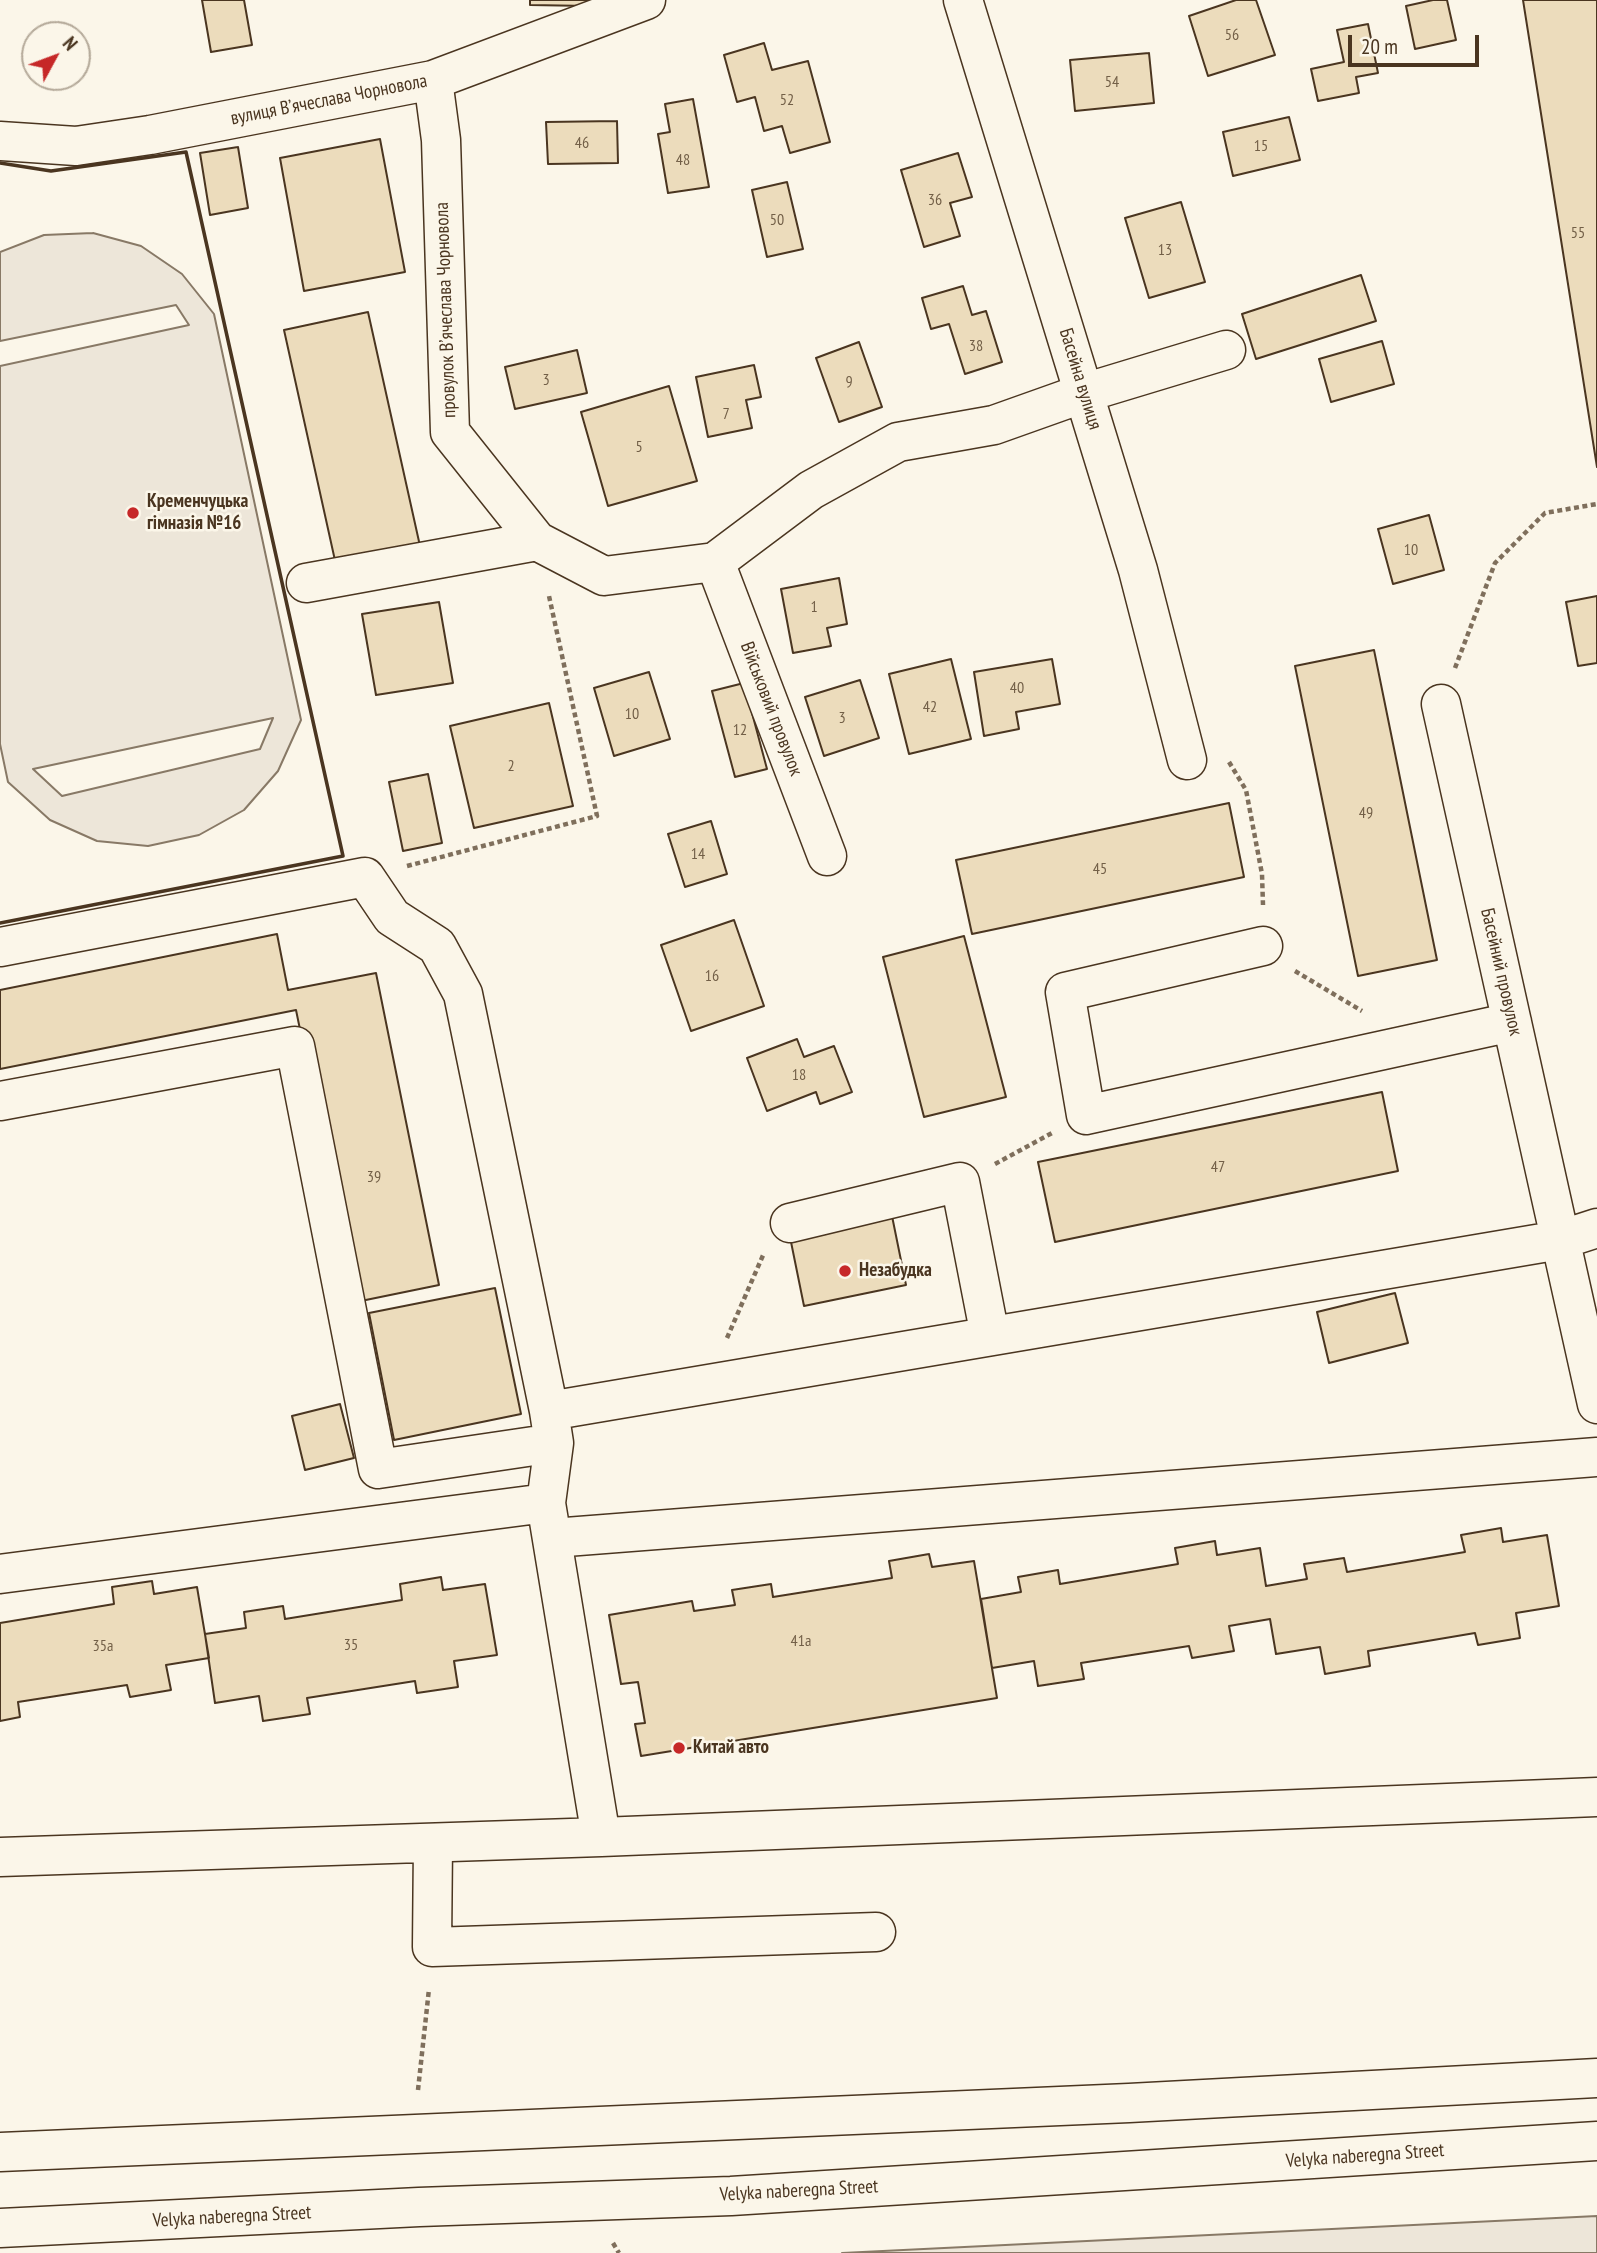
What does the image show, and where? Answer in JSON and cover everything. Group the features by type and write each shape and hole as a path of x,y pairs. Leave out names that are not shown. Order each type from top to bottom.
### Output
{"street":[{"name":"вулиця Вʼячеслава Чорновола","path":"0,141 76,146 150,135 433,80 646,0"},
{"name":"Басейна вулиця","path":"963,0 1138,570 1186,760"},
{"name":"провулок Вʼячеслава Чорновола","path":"433,80 441,140 450,432 537,541 604,576 715,562 811,490 898,442 994,425 1084,393 1226,350"},
{"path":"306,583 537,541"},
{"name":"Військовий провулок","path":"715,562 827,856"},
{"name":"Басейний провулок","path":"1441,704 1597,1404"},
{"path":"0,947 366,877 391,917 437,946 463,994 552,1427 549,1521 601,1837"},
{"path":"1263,946 1065,992 1086,1115 1512,1022"},
{"path":"0,1101 295,1046 378,1469 552,1427 707,1384 1560,1240 1597,1228"},
{"path":"790,1223 961,1182 990,1336"},
{"path":"0,1574 549,1521 1597,1457"},
{"path":"0,1857 601,1837 1597,1797"},
{"path":"433,1843 432,1947 876,1932"},
{"path":"0,2152 1115,2104 1597,2078"},
{"name":"Velyka naberegna Street","path":"0,2228 732,2196 1597,2141"}],"path":[{"path":"1441,704 1495,563 1545,513 1597,504"},
{"path":"366,877 597,816 537,541"},
{"path":"1299,975 1356,1006 1408,1045"},
{"path":"961,1182 1086,1115"},
{"path":"707,1384 764,1253 790,1223"},
{"path":"418,2090 426,2018"}],"shaded area":[{"name":"Кременчуцька гімназія №16","path":"93,233 141,246 182,274 214,314 301,720 278,771 244,810 199,835 148,846 97,841 50,820 8,782 0,744 0,366 189,325 176,305 0,341 0,252 44,235","holes":["273,718 260,749 62,796 33,769"]},
{"path":"1597,2216 1597,2253 842,2253"}],"building":[{"path":"202,0 244,0 252,45 211,52"},
{"path":"530,0 589,0 589,6 530,5"},
{"path":"1236,0 1256,0 1275,55 1208,76 1189,16"},
{"path":"1447,0 1456,40 1415,49 1406,6"},
{"path":"1523,0 1597,0 1597,467"},
{"path":"1368,24 1378,73 1356,77 1359,93 1318,101 1311,69 1344,62 1337,30"},
{"path":"764,43 772,70 808,61 830,142 790,153 782,126 764,131 755,97 737,102 724,55"},
{"path":"1149,53 1154,103 1075,111 1070,60"},
{"path":"693,99 709,187 668,193 658,134 670,132 665,104"},
{"path":"1289,117 1300,160 1233,176 1223,132"},
{"path":"617,121 618,163 548,164 546,122"},
{"path":"380,139 405,272 304,291 280,158"},
{"path":"238,147 248,208 210,215 200,153"},
{"path":"958,153 972,197 950,203 960,236 924,247 901,170"},
{"path":"787,182 803,249 767,257 752,190"},
{"path":"1181,202 1205,282 1149,298 1125,218"},
{"path":"1361,275 1376,321 1256,359 1242,314"},
{"path":"963,286 972,315 986,311 1002,362 965,374 949,324 931,329 922,298"},
{"path":"368,312 420,546 336,565 284,330"},
{"path":"1382,341 1394,384 1331,402 1319,359"},
{"path":"859,342 882,407 839,422 816,358"},
{"path":"577,350 587,393 515,409 505,367"},
{"path":"754,365 761,397 746,400 752,428 708,437 696,377"},
{"path":"669,386 697,481 608,506 581,412"},
{"path":"1429,515 1444,570 1393,584 1378,529"},
{"path":"839,578 847,624 827,628 831,646 793,653 781,589"},
{"path":"1597,596 1597,663 1578,666 1566,602"},
{"path":"439,602 453,683 376,695 362,614"},
{"path":"1374,650 1437,960 1358,976 1295,666"},
{"path":"951,659 971,739 909,754 889,674"},
{"path":"1052,659 1060,704 1016,712 1019,729 984,736 974,672"},
{"path":"649,672 670,739 614,756 594,688"},
{"path":"860,680 879,738 824,756 805,697"},
{"path":"744,683 767,769 735,777 712,691"},
{"path":"549,703 573,806 474,828 450,726"},
{"path":"428,774 442,843 403,851 389,782"},
{"path":"1229,803 1244,877 972,934 956,860"},
{"path":"711,821 727,874 685,887 668,834"},
{"path":"734,920 764,1006 691,1031 661,945"},
{"path":"277,934 288,990 376,973 439,1285 356,1302 296,1010 0,1069 0,990"},
{"path":"964,936 1006,1097 924,1117 883,957"},
{"path":"797,1039 804,1057 834,1046 852,1092 820,1104 816,1092 767,1111 747,1058"},
{"path":"1382,1092 1398,1171 1055,1242 1038,1162"},
{"path":"892,1216 906,1285 804,1306 790,1237"},
{"path":"495,1288 521,1414 394,1440 369,1313"},
{"path":"1395,1293 1408,1343 1329,1363 1317,1312"},
{"path":"340,1404 354,1458 305,1470 292,1416"},
{"path":"1501,1528 1503,1542 1547,1535 1559,1606 1516,1613 1520,1638 1478,1645 1475,1633 1368,1651 1370,1666 1325,1674 1320,1647 1276,1654 1270,1619 1229,1626 1234,1651 1192,1658 1189,1646 1081,1663 1084,1679 1038,1686 1034,1661 992,1668 981,1599 1021,1592 1018,1577 1058,1570 1060,1584 1178,1564 1175,1548 1215,1541 1217,1555 1260,1548 1266,1586 1307,1579 1304,1564 1344,1558 1347,1572 1465,1552 1461,1535"},
{"path":"929,1554 932,1567 974,1561 997,1698 641,1756 635,1724 645,1723 638,1682 621,1684 609,1615 692,1601 694,1611 735,1605 732,1590 771,1584 773,1597 892,1578 889,1561"},
{"path":"441,1577 443,1590 485,1584 497,1655 454,1661 458,1687 417,1693 415,1681 307,1698 310,1714 263,1721 259,1696 215,1703 205,1634 246,1628 244,1612 283,1606 285,1619 402,1600 400,1584"},
{"path":"152,1581 154,1594 197,1587 209,1658 166,1665 171,1690 130,1697 127,1685 18,1702 20,1717 0,1721 0,1623 114,1604 112,1587"}],"wall":[{"path":"0,163 51,171 186,152 343,856 0,923"}],"place":[{"name":"Кременчуцька гімназія №16","path":"133,513"},
{"name":"Незабудка","path":"845,1271"},
{"name":"Китай авто","path":"679,1748"}]}
